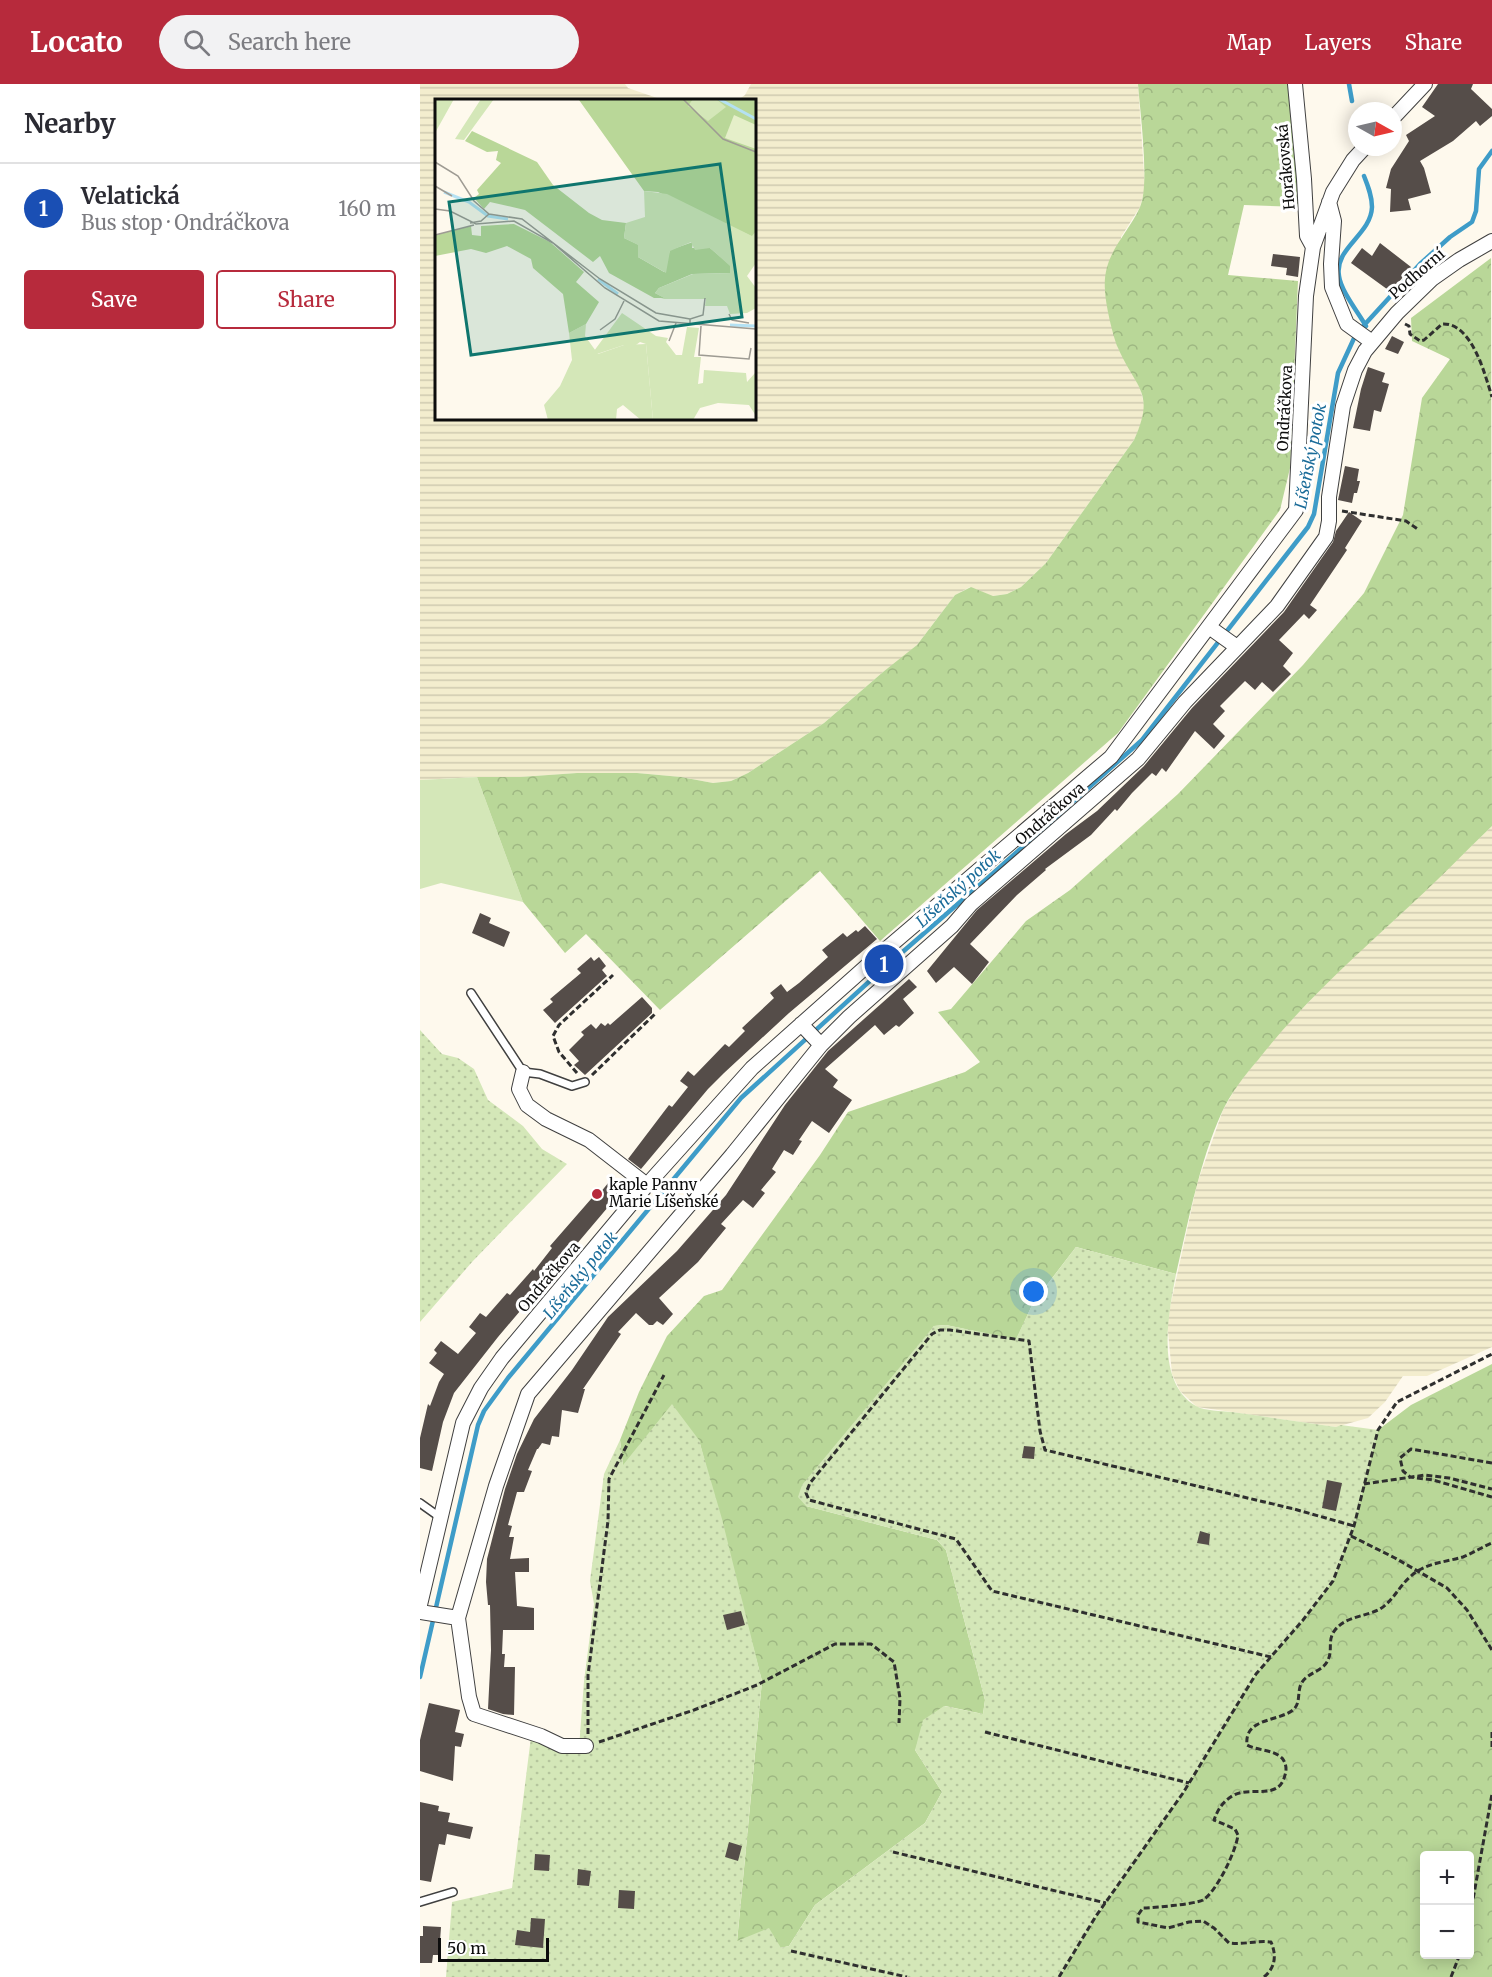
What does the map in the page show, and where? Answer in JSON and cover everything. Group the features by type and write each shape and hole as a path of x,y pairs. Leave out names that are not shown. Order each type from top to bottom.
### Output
{"street":[{"name":"Horákovská","path":"1295,84 1307,236 1312,247"},
{"path":"1402,108 1425,84"},
{"name":"Ondráčkova","path":"458,1618 428,1612 441,1518 463,1423 481,1388 502,1358 647,1185 752,1068 849,1017 952,926 971,904 1138,759 1185,702 1296,510 1306,296 1312,247 1329,201 1357,156"},
{"path":"1329,201 1334,221 1332,286 1349,327 1368,339"},
{"name":"Podhorní","path":"1368,339 1432,279 1492,241"},
{"name":"Ondráčkova","path":"586,1746 562,1746 541,1736 474,1714 471,1703 458,1618 496,1486 528,1394 732,1155 811,1035 1111,757 1223,637 1257,629 1277,606 1323,543 1328,527 1342,406 1368,339"},
{"path":"523,1072 519,1089 527,1105 546,1119 589,1140 647,1185"}],"lane":[{"path":"471,993 523,1072 540,1074 572,1086 585,1082"},
{"path":"420,1503 441,1518"},
{"path":"420,1902 453,1892"}],"path":[{"path":"1393,318 1400,324 1409,326 1410,334 1418,341 1424,340 1442,324 1457,328 1478,353 1492,397"},
{"path":"1329,510 1406,521 1419,530"},
{"path":"613,975 559,1025 554,1036 559,1052 585,1082 656,1013"},
{"path":"1271,1657 992,1591 957,1539 809,1500 806,1493 810,1483 932,1334 940,1330 950,1330 1029,1341 1040,1431 1045,1450 1294,1509 1354,1526"},
{"path":"1059,1977 1106,1903 1189,1783 1256,1674 1333,1581 1354,1526 1378,1430 1397,1402 1492,1354"},
{"path":"586,1729 588,1675 608,1521 609,1479 664,1375"},
{"path":"1492,1463 1411,1449 1400,1458 1402,1471 1410,1477 1433,1480 1492,1497"},
{"path":"1365,1484 1425,1475 1492,1490"},
{"path":"1351,1536 1447,1588 1467,1610 1492,1650"},
{"path":"1264,1977 1274,1963 1275,1951 1271,1942 1261,1940 1229,1944 1214,1928 1203,1921 1168,1928 1138,1922 1138,1915 1143,1908 1203,1900 1214,1888 1236,1847 1238,1835 1234,1829 1214,1820 1218,1810 1236,1794 1276,1790 1284,1780 1287,1768 1282,1758 1269,1751 1247,1745 1246,1738 1257,1723 1294,1709 1298,1703 1300,1685 1308,1676 1323,1667 1329,1659 1329,1637 1336,1628 1356,1616 1376,1611 1389,1603 1410,1576 1418,1571 1436,1563 1464,1556 1492,1543"},
{"path":"586,1746 694,1710 757,1685 835,1644 871,1644 894,1662 900,1698 899,1723"},
{"path":"985,1732 1189,1783"},
{"path":"1492,1732 1492,1747"},
{"path":"1472,1905 1492,1794"},
{"path":"893,1852 1106,1903"},
{"path":"791,1951 907,1977"},
{"path":"1452,1977 1458,1959"}],"shaded area":[{"path":"420,84 625,84 628,88 660,99 435,99 435,420 756,420 756,99 739,99 745,95 751,84 1138,84 1145,188 1140,207 1121,237 1117,346 1140,388 1145,408 1143,420 1134,440 1046,563 1021,587 1007,594 992,596 970,587 955,595 917,645 899,661 824,723 748,773 731,781 713,783 637,773 577,773 420,780"},
{"path":"1492,826 1492,1347 1427,1376 1403,1376 1385,1402 1368,1418 1336,1427 1197,1407 1180,1391 1172,1374 1167,1321 1197,1184 1223,1110 1238,1084 1279,1033 1344,965 1402,913"}],"green space":[{"path":"1138,84 1292,84 1302,207 1244,205 1228,275 1298,281 1290,468 1280,510 1118,733 880,941 820,871 660,1010 586,934 565,953 523,902 477,777 637,773 713,783 731,781 748,773 824,723 917,645 955,595 971,587 993,596 1007,594 1021,587 1046,563 1134,440 1143,411 1141,391 1116,343 1105,290 1105,277 1111,256 1135,217 1143,197 1144,166"},
{"path":"1491,258 1492,826 1309,1002 1274,1040 1238,1085 1222,1112 1207,1151 1176,1274 1076,1247 1033,1303 1016,1340 946,1325 934,1326 806,1506 937,1540 946,1550 985,1700 983,1714 945,1706 915,1750 942,1792 925,1823 815,1905 789,1946 780,1948 737,1942 762,1681 699,1440 623,1466 620,1440 639,1392 667,1336 704,1296 722,1290 820,1155 848,1112 965,1072 980,1062 938,1012 951,1009 1026,921 1070,890 1178,794 1303,665 1364,593 1403,515 1422,398 1450,359 1412,341 1411,318"},
{"path":"477,777 523,902 441,883 420,889 420,780"},
{"path":"420,1030 442,1054 458,1058 474,1069 488,1100 523,1126 542,1149 567,1164 472,1262 420,1322"},
{"path":"1076,1247 1176,1274 1168,1326 1169,1363 1174,1380 1183,1395 1196,1406 1208,1410 1336,1427 1341,1425 1378,1430 1354,1526 1333,1581 1256,1674 1183,1793 1096,1916 1059,1977 446,1977 452,1902 512,1888 531,1737 579,1748 584,1681 594,1604 590,1581 604,1474 620,1440 623,1465 672,1404 699,1440 722,1519 762,1681 737,1941 769,1928 781,1948 789,1946 815,1905 925,1823 942,1792 915,1750 923,1720 944,1706 983,1714 985,1700 946,1550 937,1540 806,1506 798,1497 802,1485 934,1326 946,1325 1016,1339 1033,1303"},
{"path":"1492,1364 1492,1977 1059,1977 1096,1916 1183,1793 1256,1674 1333,1581 1354,1526 1378,1430 1411,1405"}],"building":[{"path":"1438,84 1473,84 1471,89 1492,109 1492,116 1480,126 1476,121 1453,141 1420,161 1431,193 1408,199 1411,210 1390,212 1391,189 1386,188 1391,169 1399,156 1402,156 1409,141 1406,135 1435,116 1422,107"},
{"path":"1380,243 1411,267 1391,292 1351,263 1362,248 1372,256"},
{"path":"1273,254 1300,257 1298,277 1286,275 1287,268 1271,266"},
{"path":"1392,336 1404,342 1398,354 1385,349"},
{"path":"1368,367 1385,373 1382,382 1389,384 1381,412 1374,410 1370,431 1353,428"},
{"path":"1345,466 1359,469 1357,481 1360,481 1352,503 1338,500"},
{"path":"1349,512 1362,521 1345,548 1347,550 1310,605 1317,610 1309,619 1304,614 1279,640 1293,653 1283,666 1291,674 1273,692 1262,682 1255,690 1245,681 1220,706 1225,711 1213,724 1225,736 1214,749 1195,731 1166,772 1162,768 1156,776 1152,773 1117,811 1115,809 1091,835 1045,869 970,944 989,962 972,984 954,967 936,983 927,971 977,910 1066,834 1097,811 1144,766 1192,708 1284,612 1333,542 1336,531"},
{"path":"480,913 491,918 489,923 510,932 504,947 472,933"},
{"path":"865,926 877,939 789,1013 724,1073 641,1169 628,1159 669,1105 672,1107 688,1087 680,1081 688,1071 694,1076 725,1044 729,1047 745,1031 742,1028 774,998 770,993 781,984 787,992 828,957 822,950 843,933 847,937"},
{"path":"591,957 594,961 599,957 606,966 602,970 607,976 555,1023 543,1010 553,1002 550,999 581,973 577,969"},
{"path":"909,979 917,987 903,999 914,1013 899,1027 896,1025 884,1035 875,1025 825,1069 838,1080 833,1087 852,1100 829,1133 812,1121 799,1140 802,1141 793,1155 784,1150 772,1169 776,1172 761,1190 765,1193 753,1208 743,1200 721,1224 726,1228 698,1262 659,1298 673,1314 663,1325 657,1321 649,1325 636,1313 618,1332 621,1334 583,1389 585,1389 578,1413 562,1410 559,1437 552,1436 550,1445 542,1443 537,1449 528,1470 532,1471 524,1492 517,1492 508,1525 512,1526 509,1537 514,1537 510,1559 529,1558 529,1572 515,1572 517,1606 534,1608 534,1630 503,1630 504,1667 515,1667 514,1715 488,1709 491,1650 490,1605 488,1605 486,1582 487,1559 505,1489 517,1454 534,1419 572,1370 608,1317 677,1251 726,1195 785,1105 828,1051"},
{"path":"642,997 652,1008 652,1013 585,1075 574,1065 579,1061 569,1050 584,1035 581,1032 591,1024 596,1029 601,1023 605,1026 608,1023 610,1025"},
{"path":"613,1177 625,1187 498,1337 454,1393 443,1422 432,1471 420,1468 420,1438 428,1404 430,1406 444,1374 429,1363 437,1353 434,1350 441,1341 458,1354 476,1333 469,1327 480,1313 486,1317 507,1293 510,1295 533,1269 534,1271 552,1248 550,1246"},
{"path":"1024,1446 1035,1447 1034,1459 1022,1458"},
{"path":"1327,1480 1342,1483 1336,1511 1322,1508"},
{"path":"1200,1531 1210,1534 1209,1545 1197,1543"},
{"path":"741,1611 745,1625 727,1630 723,1615"},
{"path":"429,1703 460,1710 455,1732 464,1734 461,1747 455,1746 453,1781 420,1771 420,1740"},
{"path":"420,1802 439,1806 438,1811 450,1813 448,1822 473,1827 470,1839 447,1834 445,1845 439,1844 431,1882 420,1880"},
{"path":"729,1842 742,1846 738,1861 725,1857"},
{"path":"535,1854 550,1855 549,1871 534,1870"},
{"path":"578,1869 591,1871 589,1886 577,1885"},
{"path":"619,1890 635,1891 634,1909 618,1908"},
{"path":"531,1918 545,1919 543,1948 515,1945 517,1930 530,1932"},
{"path":"423,1926 441,1927 439,1955 433,1955 432,1963 420,1963 420,1936 423,1936"}],"waterway":[{"path":"1349,84 1352,101"},
{"name":"Líšeňský potok","path":"420,1677 478,1425 484,1411 508,1378 741,1098 1142,740 1308,527 1314,514 1338,373 1356,334 1420,264 1450,237 1472,222 1476,211 1479,169 1492,151"},
{"path":"1364,176 1371,199 1370,217 1366,226 1342,257 1339,276 1346,295 1366,326"}],"place":[{"name":"Velatická","path":"884,964"},
{"name":"kaple Panny Marie Líšeňské","path":"597,1194"}]}
